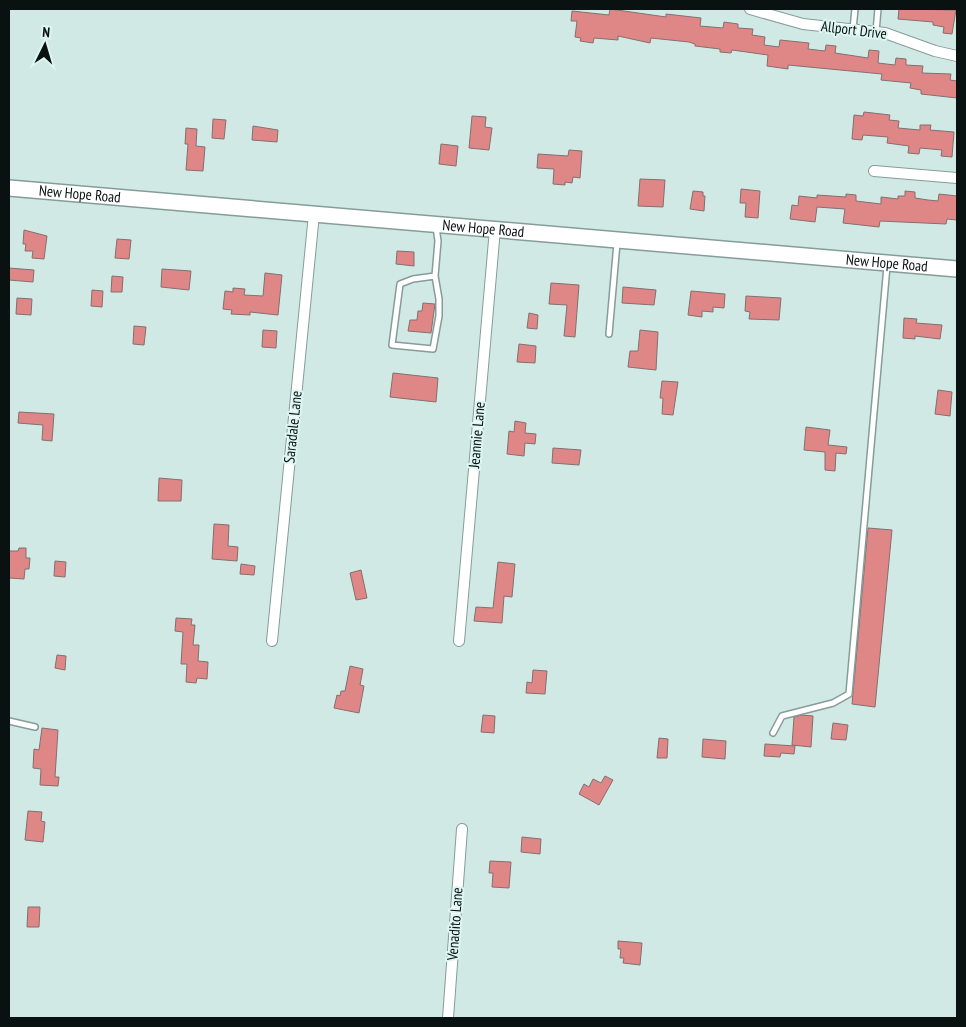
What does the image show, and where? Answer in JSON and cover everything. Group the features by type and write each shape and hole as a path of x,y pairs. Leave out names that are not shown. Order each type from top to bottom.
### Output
{"main road":[{"name":"New Hope Road","path":"9,188 957,269"}],"street":[{"name":"Allport Drive","path":"750,9 803,24 876,32 902,38 935,51 957,56"},
{"path":"874,171 957,178"},
{"name":"Saradale Lane","path":"272,641 314,214"},
{"name":"Jeannie Lane","path":"460,641 495,229"},
{"name":"Venadito Lane","path":"448,1018 462,829"}],"lane":[{"path":"853,29 855,9"},
{"path":"876,32 878,9"},
{"path":"435,224 438,241 435,276 439,299 439,316 433,349 392,345 400,284 413,279 435,276"},
{"path":"609,334 617,240"},
{"path":"773,733 782,716 833,702 849,694 887,263"},
{"path":"9,721 35,728"}],"building":[{"path":"610,9 666,17 666,14 701,18 700,26 723,28 724,22 738,24 738,28 753,29 752,35 765,37 764,45 779,47 780,40 809,43 808,49 825,51 826,45 836,46 835,53 868,58 869,50 879,51 878,63 895,65 896,58 906,59 906,65 923,66 922,73 951,74 950,80 957,81 957,98 921,94 921,90 910,88 911,83 881,80 882,74 788,65 788,69 767,66 768,55 732,50 731,53 720,52 720,49 695,46 695,44 689,42 651,38 650,43 618,36 618,40 594,38 593,43 580,41 581,38 575,37 577,21 571,21 572,11 609,15"},
{"path":"899,9 956,10 952,34 943,33 944,27 933,25 933,22 898,19"},
{"path":"864,112 890,115 889,120 899,121 898,128 920,130 920,125 931,125 930,130 954,132 952,157 941,156 942,150 920,148 919,154 908,153 909,146 887,143 888,137 863,135 862,140 852,139 854,115 863,116"},
{"path":"472,116 486,117 485,127 492,128 489,150 469,148"},
{"path":"213,119 226,120 224,139 212,138"},
{"path":"253,126 278,130 277,142 252,140"},
{"path":"186,128 197,129 196,146 205,147 203,171 186,170 188,144 185,144"},
{"path":"441,144 458,146 456,166 439,164"},
{"path":"569,150 582,151 580,178 573,177 572,183 565,182 565,185 553,184 554,169 537,168 538,154 568,156"},
{"path":"640,179 665,180 663,207 638,206"},
{"path":"741,189 760,191 758,218 745,217 746,203 740,203"},
{"path":"693,191 703,192 703,196 705,196 704,211 690,209"},
{"path":"905,191 915,192 915,198 938,201 939,194 957,196 957,220 947,219 946,224 880,221 879,227 843,223 845,209 817,207 815,222 790,219 792,205 798,206 799,196 817,198 817,195 846,197 846,194 856,195 856,201 881,204 881,197 898,199 898,196 905,196"},
{"path":"24,230 47,236 44,259 32,258 33,251 25,251 26,244 23,244"},
{"path":"117,239 131,240 129,259 115,258"},
{"path":"397,251 414,252 414,266 396,264"},
{"path":"9,268 34,270 33,282 9,280"},
{"path":"162,269 191,271 189,290 161,287"},
{"path":"265,273 282,275 278,315 250,312 250,315 231,314 232,310 223,309 225,291 233,292 233,288 245,289 244,295 263,296"},
{"path":"112,276 123,277 122,292 111,292"},
{"path":"551,283 579,285 575,337 564,336 567,305 549,304"},
{"path":"623,287 656,290 654,305 622,303"},
{"path":"92,290 103,291 102,307 91,306"},
{"path":"691,291 725,294 724,308 713,307 713,312 702,311 702,317 688,315"},
{"path":"746,296 781,298 779,320 749,319 750,312 745,311"},
{"path":"17,298 32,299 31,315 16,314"},
{"path":"423,303 435,304 431,333 408,331 410,320 417,320 418,311 422,311"},
{"path":"529,313 538,315 537,329 527,328"},
{"path":"904,318 917,319 916,323 942,325 940,339 915,336 915,339 903,338"},
{"path":"134,326 146,327 144,345 133,344"},
{"path":"263,330 277,331 276,348 262,347"},
{"path":"640,330 658,332 656,370 628,367 630,351 638,351"},
{"path":"519,344 536,346 535,363 517,362"},
{"path":"393,373 438,378 436,402 390,397"},
{"path":"662,381 678,382 673,415 662,414 663,398 660,398"},
{"path":"938,390 952,392 950,416 935,414"},
{"path":"19,412 54,414 52,441 42,440 43,425 18,423"},
{"path":"515,421 526,423 525,433 536,434 535,444 525,443 524,456 507,454 509,431 514,432"},
{"path":"806,427 830,430 828,445 847,447 846,454 836,453 835,471 825,470 825,452 804,450"},
{"path":"553,448 581,450 579,465 552,463"},
{"path":"159,478 182,480 181,501 158,501"},
{"path":"214,524 229,525 228,546 238,547 237,561 212,559"},
{"path":"868,528 892,530 875,707 852,704"},
{"path":"19,548 26,548 26,558 30,558 29,569 25,569 24,579 9,578 9,551 18,551"},
{"path":"55,561 66,562 65,577 54,576"},
{"path":"498,562 515,564 512,597 504,596 502,623 474,621 476,607 493,608"},
{"path":"241,564 255,566 254,575 240,574"},
{"path":"361,570 367,598 356,600 350,573"},
{"path":"176,618 192,619 191,625 195,625 193,645 199,645 198,661 208,662 207,679 197,678 196,683 186,682 187,664 181,664 183,632 175,631"},
{"path":"57,655 66,656 65,670 55,668"},
{"path":"350,666 363,669 360,685 364,686 359,713 334,708 337,695 340,696 341,691 345,691"},
{"path":"533,670 547,671 545,694 526,693 527,682 532,683"},
{"path":"483,715 495,716 494,733 481,732"},
{"path":"802,715 813,716 811,747 792,745 794,717"},
{"path":"833,723 848,725 846,740 831,739"},
{"path":"42,728 58,730 55,777 59,777 58,786 40,785 41,769 33,768 34,749 39,750"},
{"path":"659,738 668,739 667,758 657,758"},
{"path":"703,739 726,741 725,759 702,757"},
{"path":"765,744 795,746 794,754 781,753 780,757 764,756"},
{"path":"605,776 613,780 599,805 579,794 584,784 589,787 593,779 601,783"},
{"path":"28,811 42,812 41,821 45,822 43,842 25,840"},
{"path":"522,837 541,839 540,854 521,852"},
{"path":"490,861 511,862 509,888 492,887 493,873 489,873"},
{"path":"28,907 40,907 39,927 27,927"},
{"path":"618,941 642,943 640,965 623,963 624,958 620,958 621,949 618,949"}]}
